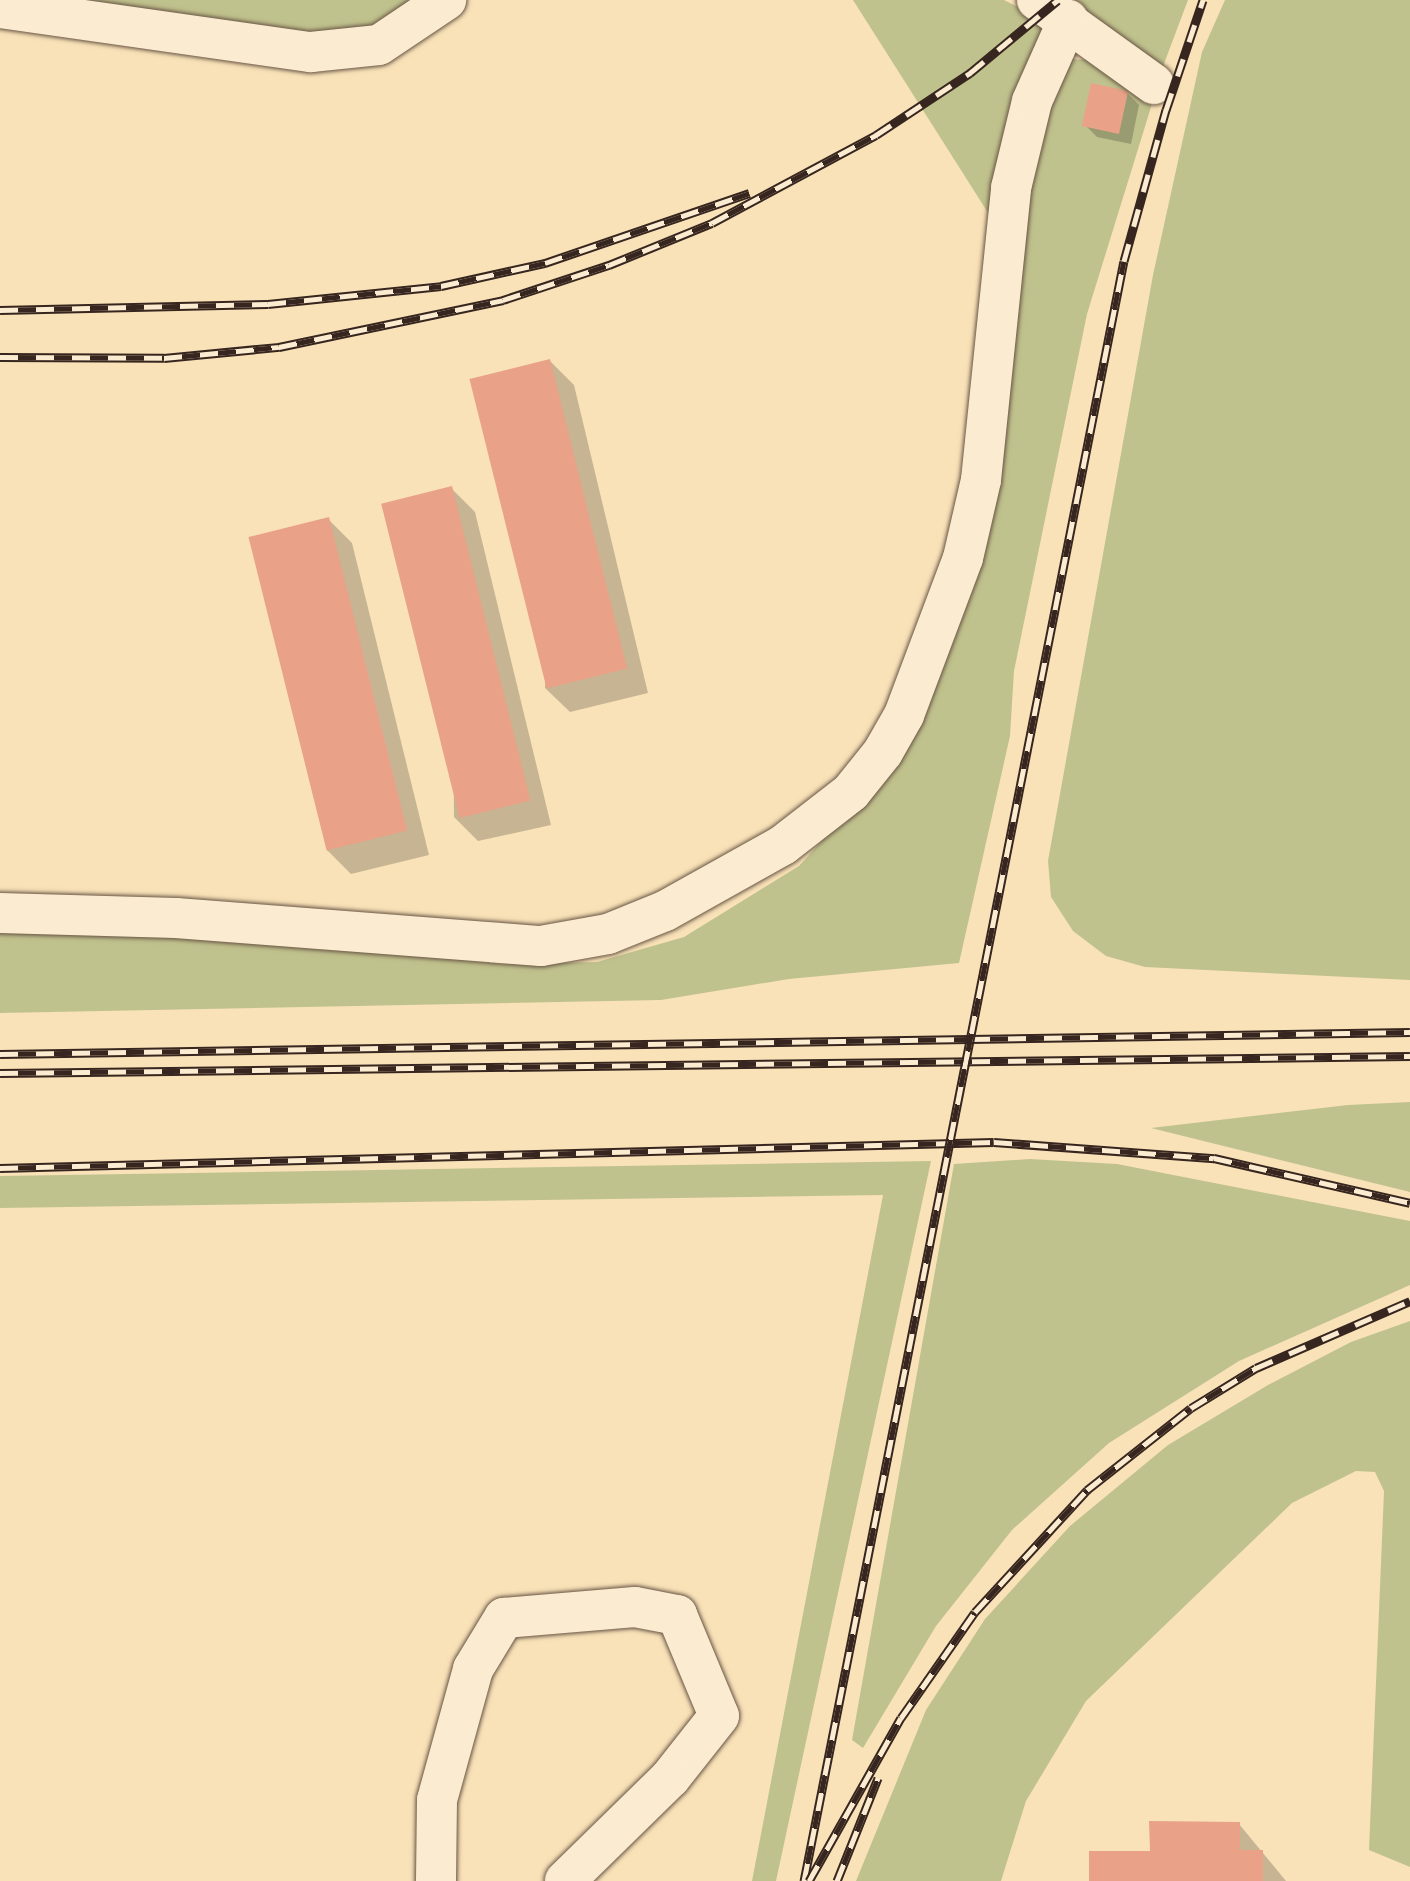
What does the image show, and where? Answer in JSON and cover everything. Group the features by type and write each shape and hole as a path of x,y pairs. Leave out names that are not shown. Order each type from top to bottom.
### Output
{"lane":[{"path":"0,8 311,52 379,45 446,0"},
{"path":"0,913 176,918 541,946 608,934 665,911 783,845 851,792 883,752 904,715 963,558 983,465 1011,188 1052,10 1154,84"},
{"path":"436,1881 437,1800 473,1669 504,1618 635,1607 677,1615 719,1716 670,1778 565,1881"}],"green space":[{"path":"23,0 428,0 343,42"},
{"path":"853,0 1004,0 1044,20 992,219"},
{"path":"1066,0 1188,0 1159,77"},
{"path":"1225,0 1410,0 1410,980 1145,967 1106,956 1073,931 1051,897 1048,861 1153,275 1202,52"},
{"path":"1071,59 1107,61 1152,104 1087,314 1014,671 1010,736 959,963 789,979 661,1000 0,1013 0,931 130,930 504,964 597,962 684,937 799,866 906,748 1026,193 1057,80"},
{"path":"1410,1102 1410,1192 1151,1128 1348,1105"},
{"path":"1030,1159 1117,1164 1410,1221 1410,1285 1239,1361 1109,1443 1012,1530 936,1626 863,1748 852,1740 954,1164"},
{"path":"931,1161 776,1881 752,1881 883,1195 0,1208 0,1176"},
{"path":"1410,1321 1410,1867 1369,1850 1384,1491 1375,1472 1356,1471 1292,1503 1086,1701 1026,1801 1001,1881 856,1881 926,1710 985,1619 1070,1526 1168,1445 1268,1385 1351,1342"}],"building":[{"path":"1091,83 1128,91 1119,134 1082,126"},
{"path":"550,359 627,669 547,689 469,379"},
{"path":"452,486 530,800 460,818 381,504"},
{"path":"329,517 407,830 327,850 248,537"},
{"path":"1149,1821 1240,1822 1240,1850 1263,1850 1263,1881 1089,1881 1089,1851 1150,1851"}],"railway":[{"path":"0,357 164,358 279,347 503,300 609,265 712,223 876,135 970,73 1058,0"},
{"path":"804,1881 1124,261 1166,110 1203,0"},
{"path":"0,310 268,304 441,286 545,263 749,193"},
{"path":"0,1054 1410,1032"},
{"path":"0,1073 1410,1056"},
{"path":"0,1168 994,1142 1214,1158 1410,1203"},
{"path":"809,1881 901,1718 975,1612 1087,1490 1191,1408 1256,1368 1410,1301"},
{"path":"837,1881 878,1778"}]}
